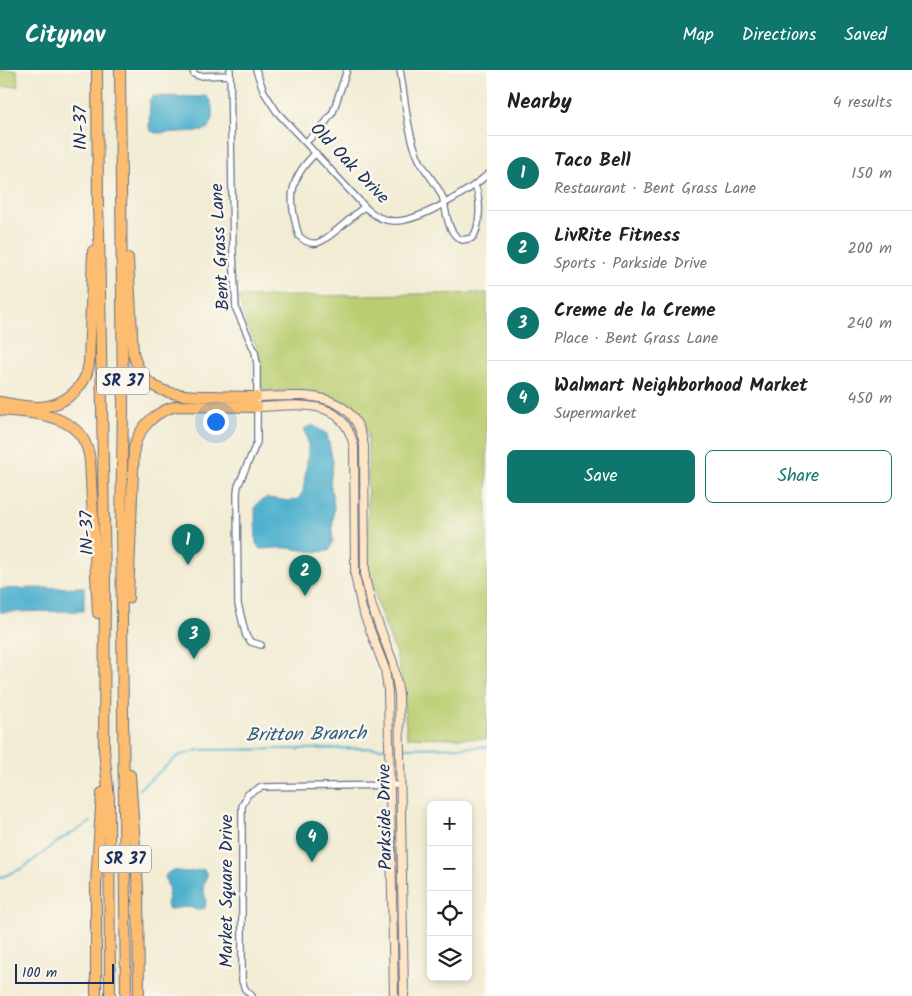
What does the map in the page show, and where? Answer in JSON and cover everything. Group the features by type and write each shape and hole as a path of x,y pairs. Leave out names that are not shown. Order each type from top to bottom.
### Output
{"highway":[{"name":"IN-37","path":"97,70 105,583 103,696 104,750 108,798 110,996"},
{"name":"IN-37","path":"120,70 122,200 122,638 126,996"},
{"path":"122,200 126,229 133,352 140,370 155,386 175,395 257,402"},
{"path":"0,402 40,407 54,404 65,400 75,392 85,376 89,363 94,236 98,208"},
{"path":"122,638 128,610 134,447 141,430 154,416 178,406 257,402"},
{"path":"0,410 52,416 63,420 77,432 87,449 90,461 103,696"},
{"path":"123,723 129,759 138,888 139,996"},
{"path":"96,996 96,883 104,750"}],"street":[{"path":"193,70 194,74 199,76 230,73"},
{"name":"Old Oak Drive","path":"256,70 264,92 277,112 364,207 374,215 394,222 402,221 444,204 475,186 487,175"},
{"path":"306,142 323,126 333,112 347,70"},
{"path":"400,70 414,147 421,164 441,193 446,214 456,237 462,240 472,238 477,231 479,198 475,186"},
{"name":"Bent Grass Lane","path":"230,73 235,302 237,314 256,356 257,402 256,445 237,493 238,604 246,636 252,642 261,645"},
{"path":"316,153 303,165 294,182 293,203 299,236 303,240 312,243 322,242 364,207"},
{"name":"Parkside Drive","path":"257,402 314,396 330,400 345,409 362,435 364,446 365,576 372,607 390,652 399,694 404,996"},
{"name":"Parkside Drive","path":"257,402 318,407 336,413 343,420 352,437 354,446 356,581 362,609 385,669 388,691 394,996"},
{"name":"Market Square Drive","path":"250,994 245,989 242,981 242,806 248,794 262,788 400,786"}],"green space":[{"path":"0,70 17,70 18,86 0,87"},
{"path":"487,293 487,739 407,737 401,675 396,654 378,606 368,565 368,434 362,421 350,408 328,396 316,393 264,391 260,383 259,353 245,322 239,297"}],"water":[{"path":"153,96 206,96 212,107 209,128 202,131 157,133 151,131 149,127 150,99"},
{"path":"312,425 327,434 333,462 330,482 334,506 333,542 329,551 324,552 286,548 260,549 256,543 255,507 260,501 267,498 290,501 298,499 303,492 308,456 308,442 304,429"},
{"path":"84,587 84,611 0,612 0,589"},
{"path":"204,869 207,875 203,887 206,901 205,908 196,910 186,907 169,909 166,905 169,891 165,876 173,871 189,872"}],"waterway":[{"name":"Britton Branch","path":"402,748 487,747"},
{"name":"Britton Branch","path":"139,789 178,756 199,750 387,748"},
{"name":"Britton Branch","path":"0,878 23,868 63,838 91,822"}],"place":[{"name":"Taco Bell","path":"188,565"},
{"name":"LivRite Fitness","path":"305,596"},
{"name":"Creme de la Creme","path":"194,659"},
{"name":"Walmart Neighborhood Market","path":"312,862"}]}
